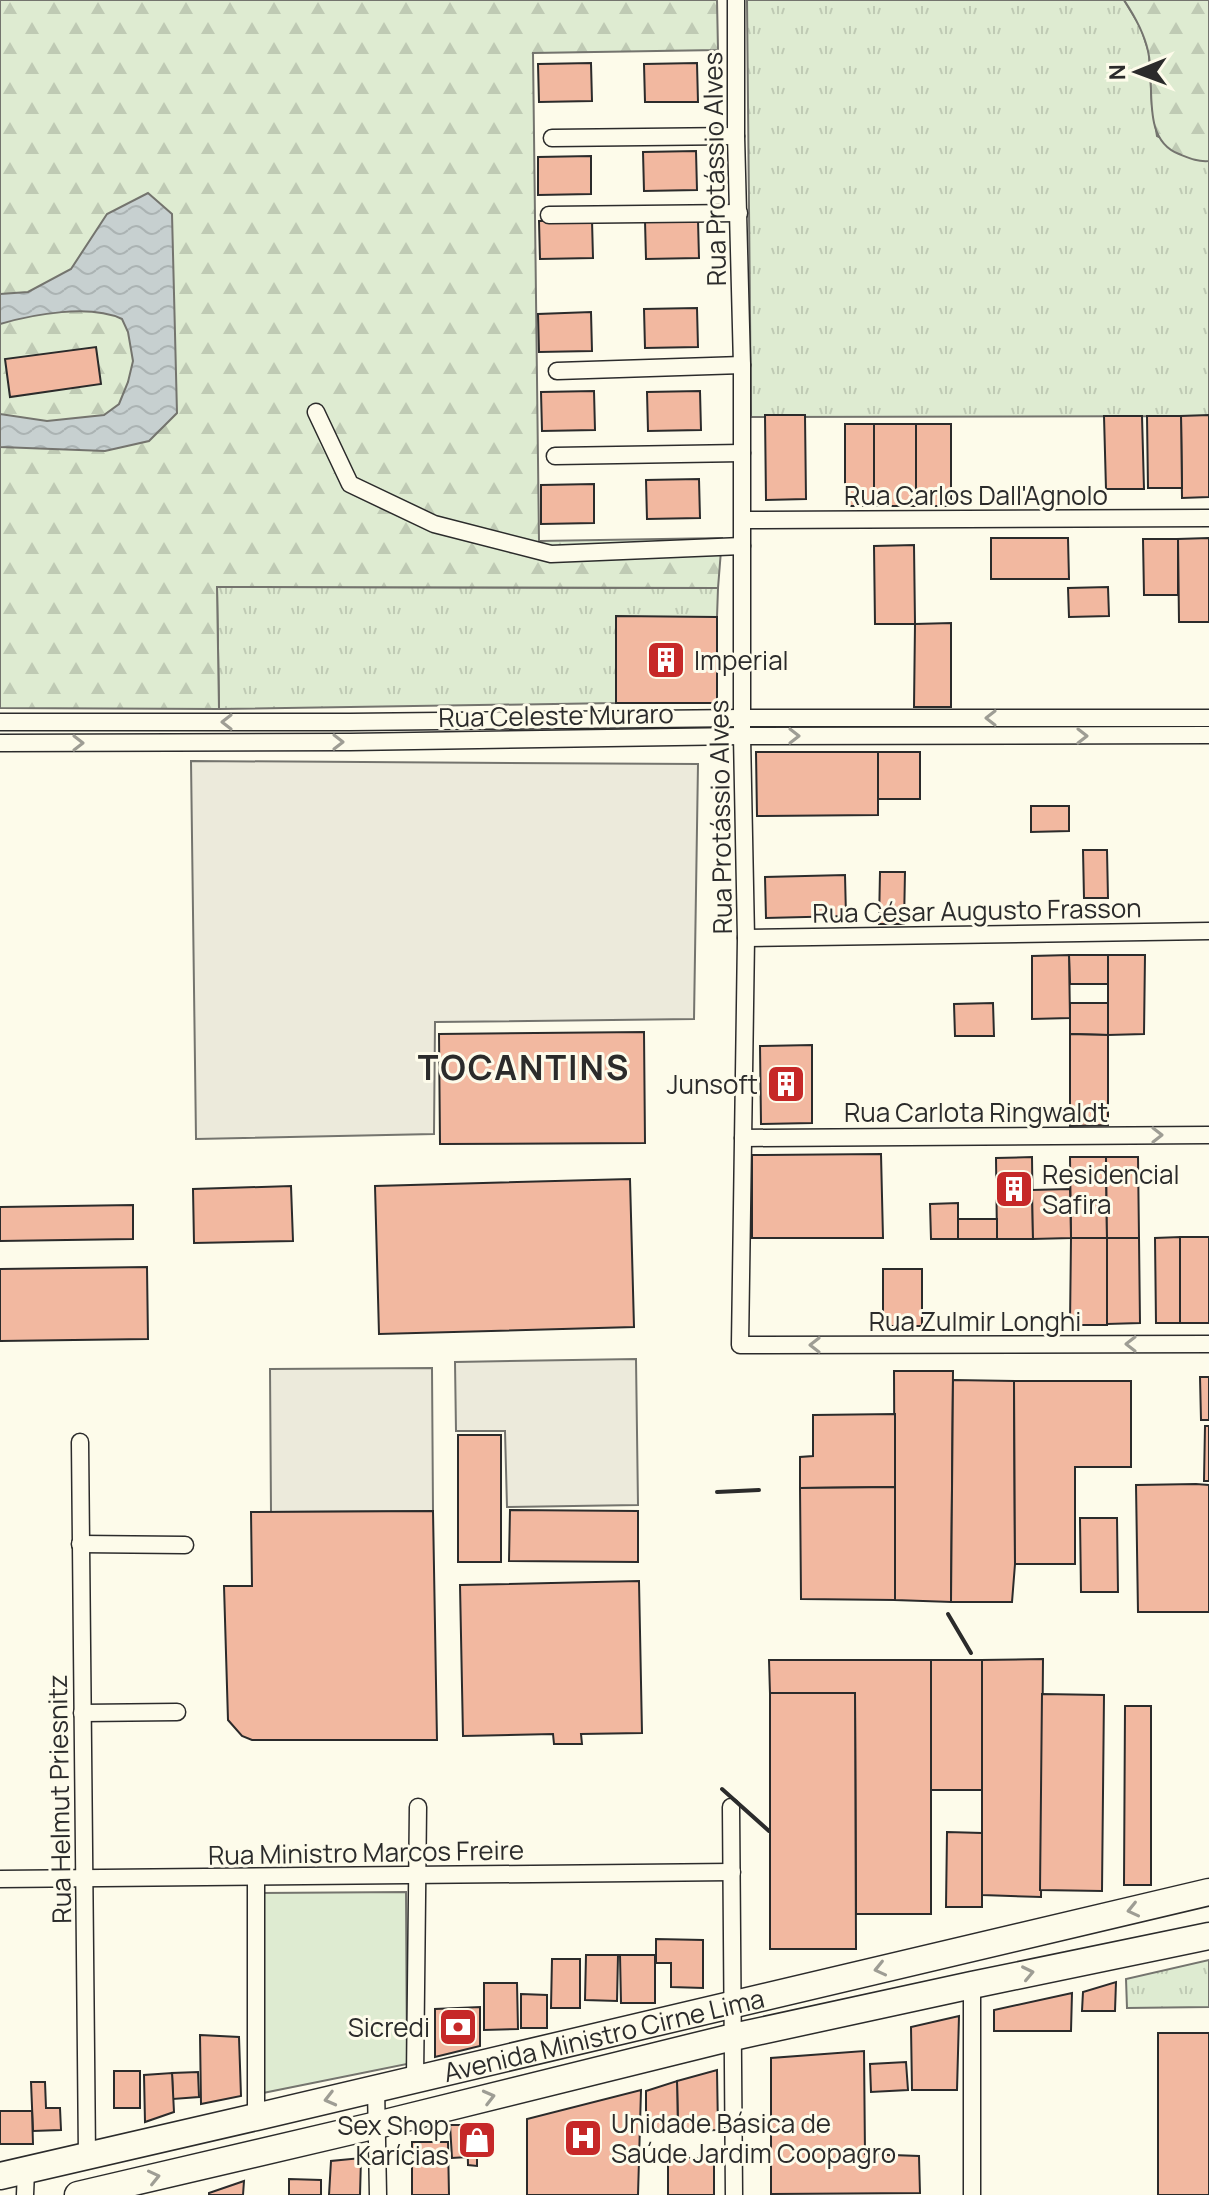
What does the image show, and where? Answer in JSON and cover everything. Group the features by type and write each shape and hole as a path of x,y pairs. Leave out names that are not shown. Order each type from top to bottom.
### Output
{"main road":[{"name":"Avenida Ministro Cirne Lima","path":"17,2180 87,2156 1209,1892"},
{"name":"Avenida Ministro Cirne Lima","path":"78,2195 733,2037 1209,1936"}],"street":[{"name":"Rua Protássio Alves","path":"736,0 746,938 740,1345"},
{"path":"552,138 736,136"},
{"path":"549,215 739,213"},
{"path":"557,371 742,365"},
{"path":"316,412 350,484 434,524 551,554 742,546"},
{"path":"555,456 742,453"},
{"name":"Rua Carlos Dall'Agnolo","path":"743,520 1209,518"},
{"name":"Rua Celeste Muraro","path":"0,722 742,718 1209,735"},
{"name":"Rua Celeste Muraro","path":"0,743 742,736 1209,718"},
{"name":"Rua César Augusto Frasson","path":"746,938 1209,931"},
{"name":"Rua Carlota Ringwaldt","path":"743,1138 1209,1135"},
{"name":"Rua Zulmir Longhi","path":"740,1345 1209,1344"},
{"name":"Rua Helmut Priesnitz","path":"80,1442 87,2156"},
{"path":"80,1544 185,1545"},
{"path":"82,1713 177,1712"},
{"path":"415,2078 418,1807"},
{"path":"731,1807 734,2195"},
{"name":"Rua Ministro Marcos Freire","path":"0,1879 732,1872"},
{"path":"256,1878 256,2117"},
{"path":"972,1985 972,2195"},
{"path":"376,2088 378,2195"}],"green space":[{"path":"0,0 717,0 718,50 533,53 539,541 722,538 718,588 217,587 219,709 0,708"},
{"path":"747,0 1124,0 1141,28 1149,53 1157,136 1209,161 1209,416 751,417"},
{"path":"1124,0 1209,0 1209,161 1179,154 1167,147 1159,136 1152,109 1148,51 1138,24"},
{"path":"217,587 718,588 717,617 616,617 616,703 219,709"},
{"path":"406,1892 407,2064 263,2093 261,1893"},
{"path":"1209,1960 1209,2007 1127,2008 1126,1979"}],"shaded area":[{"path":"191,761 698,764 694,1019 435,1022 434,1134 196,1139"},
{"path":"636,1359 638,1505 507,1507 505,1431 456,1431 455,1362"},
{"path":"432,1368 433,1511 271,1512 270,1369"}],"water":[{"path":"148,193 172,214 177,413 149,441 105,451 0,447 0,414 47,421 104,415 119,404 133,361 128,332 122,319 109,314 78,311 45,314 0,324 0,294 28,292 71,269 107,214"}],"building":[{"path":"591,63 592,101 539,102 538,64"},
{"path":"697,63 698,102 645,102 644,64"},
{"path":"696,151 697,190 644,191 643,152"},
{"path":"591,156 591,194 538,195 538,157"},
{"path":"592,220 593,258 540,259 539,221"},
{"path":"698,220 699,258 646,259 645,221"},
{"path":"697,308 698,347 645,348 644,309"},
{"path":"591,312 592,351 539,352 538,314"},
{"path":"96,347 101,384 10,397 5,359"},
{"path":"594,391 595,430 542,431 541,392"},
{"path":"700,391 701,430 648,431 647,392"},
{"path":"765,415 805,415 806,499 766,500"},
{"path":"1209,415 1209,497 1182,498 1181,416"},
{"path":"1104,416 1142,416 1144,489 1106,489"},
{"path":"1147,416 1181,416 1182,488 1148,488"},
{"path":"845,424 874,424 874,506 845,506"},
{"path":"874,424 916,424 916,506 874,506"},
{"path":"916,424 951,424 951,506 916,506"},
{"path":"699,479 700,518 647,519 646,480"},
{"path":"594,484 594,523 541,524 541,485"},
{"path":"991,538 1068,538 1069,579 991,579"},
{"path":"1209,538 1209,622 1179,622 1178,539"},
{"path":"1143,539 1178,539 1178,595 1144,595"},
{"path":"914,545 915,624 875,624 874,546"},
{"path":"1108,587 1109,616 1069,617 1068,588"},
{"name":"Imperial","path":"616,616 717,617 717,703 616,703"},
{"path":"951,623 951,707 914,707 915,624"},
{"path":"756,752 878,752 878,815 757,816"},
{"path":"878,752 920,752 920,799 878,799"},
{"path":"1031,806 1069,806 1069,831 1031,832"},
{"path":"1083,850 1107,850 1108,898 1084,898"},
{"path":"880,872 905,872 904,924 879,924"},
{"path":"845,875 846,916 766,918 765,877"},
{"path":"1069,955 1108,955 1108,984 1070,984"},
{"path":"1069,955 1070,1018 1032,1019 1032,956"},
{"path":"1108,955 1145,955 1144,1034 1108,1035"},
{"path":"993,1003 994,1036 955,1036 954,1004"},
{"path":"1070,1003 1108,1003 1108,1035 1070,1034"},
{"path":"644,1032 645,1143 440,1144 439,1034"},
{"path":"1070,1034 1108,1035 1108,1125 1070,1126"},
{"name":"Junsoft","path":"812,1045 812,1123 761,1124 760,1046"},
{"path":"881,1154 883,1238 752,1238 752,1155"},
{"name":"Residencial Safira","path":"1032,1157 1033,1239 997,1239 996,1158"},
{"path":"1070,1157 1106,1157 1107,1238 1071,1238"},
{"path":"1106,1157 1138,1157 1139,1238 1107,1238"},
{"path":"630,1179 634,1327 379,1334 375,1186"},
{"path":"291,1186 293,1241 194,1243 193,1189"},
{"path":"1070,1189 1071,1238 1033,1239 1032,1190"},
{"path":"958,1203 958,1239 931,1239 930,1204"},
{"path":"133,1205 133,1239 0,1241 0,1207"},
{"path":"958,1219 997,1219 997,1239 958,1239"},
{"path":"1180,1237 1180,1323 1156,1323 1155,1238"},
{"path":"1180,1237 1209,1237 1209,1323 1180,1323"},
{"path":"1071,1238 1107,1238 1107,1325 1070,1325"},
{"path":"1107,1238 1139,1238 1140,1323 1107,1324"},
{"path":"147,1267 148,1339 0,1341 0,1269"},
{"path":"883,1269 922,1269 922,1326 883,1326"},
{"path":"894,1371 953,1371 951,1602 895,1600"},
{"path":"1200,1377 1209,1377 1209,1420 1201,1420"},
{"path":"953,1380 1014,1381 1015,1564 1012,1602 951,1602"},
{"path":"1014,1381 1131,1381 1131,1467 1075,1467 1075,1564 1015,1564"},
{"path":"895,1414 895,1487 800,1488 800,1457 813,1456 813,1415"},
{"path":"1205,1426 1209,1426 1209,1481 1204,1481"},
{"path":"458,1435 501,1435 501,1562 458,1562"},
{"path":"1136,1485 1209,1485 1209,1612 1138,1612"},
{"path":"895,1487 895,1600 801,1599 800,1488"},
{"path":"510,1510 638,1511 638,1562 509,1561"},
{"path":"433,1511 437,1740 252,1740 242,1736 228,1720 224,1586 252,1586 251,1512"},
{"path":"1080,1518 1117,1518 1118,1592 1081,1592"},
{"path":"639,1581 642,1733 581,1734 582,1744 554,1744 553,1734 463,1736 460,1585"},
{"path":"1043,1659 1041,1897 982,1895 982,1660"},
{"path":"769,1660 931,1660 931,1914 856,1914 855,1693 770,1693"},
{"path":"931,1660 982,1660 982,1790 931,1790"},
{"path":"770,1693 855,1693 856,1949 770,1949"},
{"path":"1042,1694 1104,1695 1102,1891 1040,1890"},
{"path":"1125,1706 1151,1706 1151,1885 1124,1885"},
{"path":"947,1832 982,1833 982,1907 946,1907"},
{"path":"656,1939 703,1940 703,1988 671,1987 671,1963 656,1963"},
{"path":"586,1955 618,1955 617,2001 585,2000"},
{"path":"620,1955 655,1955 655,2003 621,2003"},
{"path":"552,1959 580,1959 580,2008 551,2008"},
{"path":"1116,1982 1115,2011 1082,2011 1083,1992"},
{"path":"484,1983 517,1983 518,2029 484,2030"},
{"path":"1072,1993 1071,2031 994,2031 994,2010"},
{"path":"521,1994 547,1995 547,2028 521,2028"},
{"name":"Sicredi","path":"480,2007 480,2046 435,2057 435,2009"},
{"path":"959,2016 957,2090 912,2090 911,2027"},
{"path":"1158,2033 1209,2033 1209,2195 1158,2195"},
{"path":"200,2035 239,2037 241,2096 201,2104"},
{"path":"864,2051 865,2154 919,2156 920,2193 771,2194 771,2058"},
{"path":"906,2062 908,2090 871,2092 870,2064"},
{"path":"717,2070 718,2130 678,2131 677,2081"},
{"path":"114,2071 140,2071 140,2108 114,2108"},
{"path":"198,2072 199,2097 173,2099 172,2073"},
{"path":"172,2073 174,2112 145,2122 144,2075"},
{"path":"677,2081 678,2131 646,2131 646,2091"},
{"path":"31,2082 45,2082 46,2108 60,2108 61,2130 33,2131"},
{"name":"Unidade Básica de Saúde Jardim Coopagro","path":"641,2090 638,2195 527,2195 527,2119"},
{"path":"0,2111 32,2111 33,2144 0,2144"},
{"path":"450,2125 467,2125 468,2157 452,2158"},
{"name":"Sex Shop Karícias","path":"467,2125 487,2126 487,2153 477,2154 477,2166 468,2165"},
{"path":"412,2142 448,2142 449,2195 412,2195"},
{"path":"361,2158 360,2195 329,2195 331,2161"},
{"path":"668,2158 714,2158 714,2195 668,2195"},
{"path":"289,2179 321,2180 321,2195 289,2195"},
{"path":"244,2181 243,2195 209,2195 209,2193"}],"wall":[{"path":"717,1492 759,1490"},
{"path":"948,1614 971,1653"},
{"path":"722,1789 769,1831"}],"place":[{"name":"Imperial","path":"666,660"},
{"name":"Junsoft","path":"786,1084"},
{"name":"Residencial Safira","path":"1014,1189"},
{"name":"Sicredi","path":"458,2027"},
{"name":"Unidade Básica de Saúde Jardim Coopagro","path":"583,2138"},
{"name":"Sex Shop Karícias","path":"477,2140"}],"district":[{"name":"TOCANTINS","path":"524,1067"}]}
